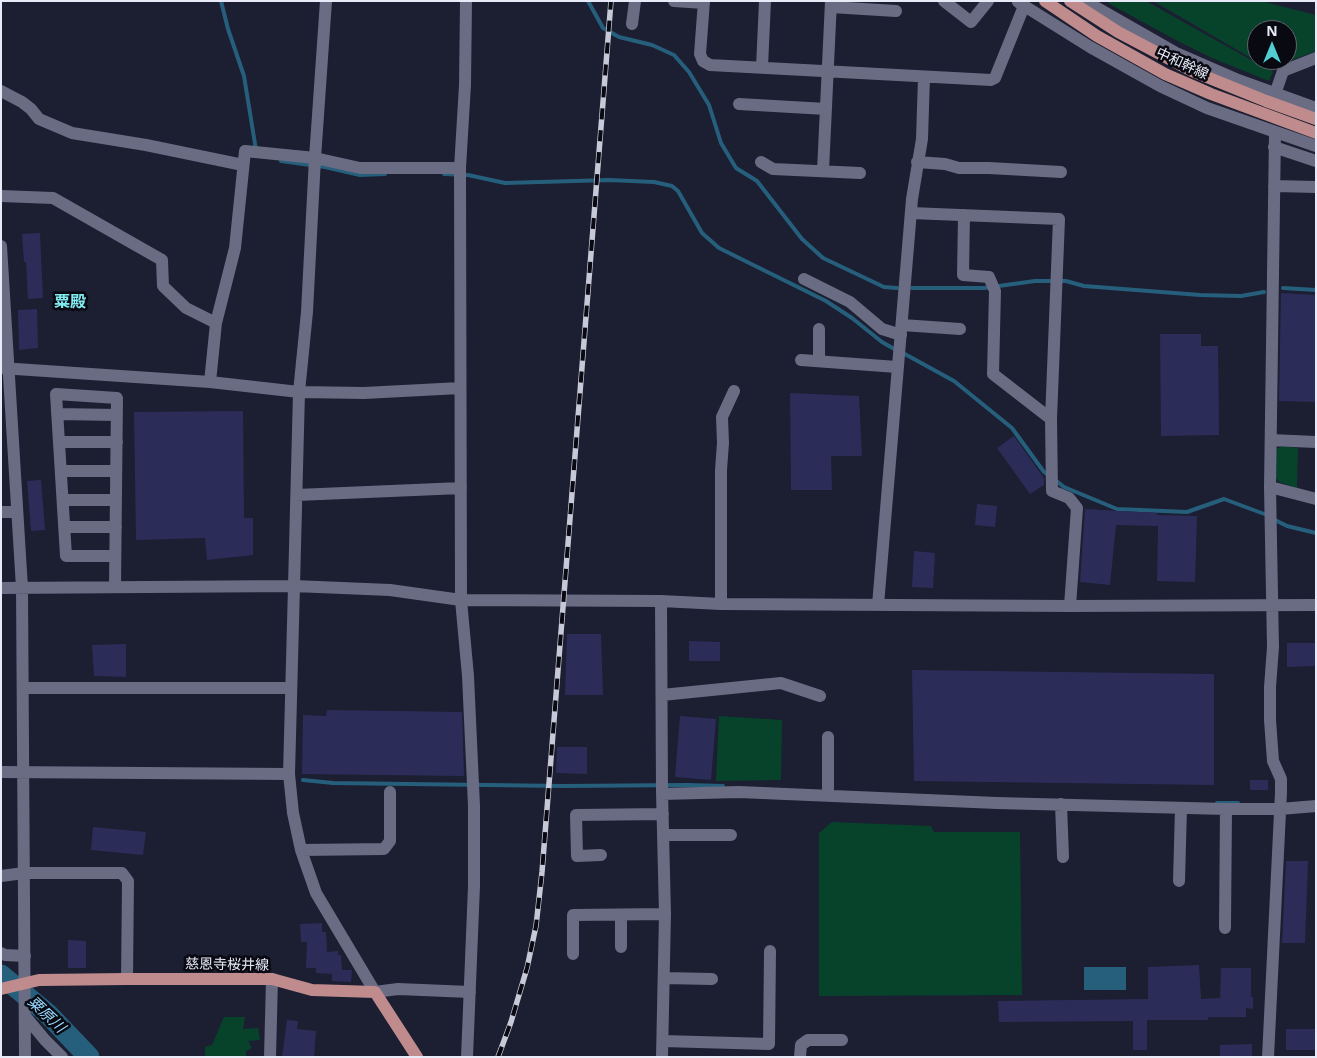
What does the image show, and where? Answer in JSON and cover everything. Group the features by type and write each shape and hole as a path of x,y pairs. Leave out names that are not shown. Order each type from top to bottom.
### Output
{"main road":[{"name":"中和幹線","path":"1045,1 1097,36 1165,74 1211,94 1311,132"},
{"name":"中和幹線","path":"1070,1 1118,32 1192,71 1266,101 1314,115"},
{"name":"慈恩寺桜井線","path":"1,989 39,980 272,980 312,990 375,992"},
{"path":"375,992 417,1057"}],"street":[{"path":"326,1 307,312 299,392 291,688 290,774 294,813 301,850 316,893 375,992 398,989 470,992"},
{"path":"466,1 465,85 460,168 461,600 468,676 474,787 474,886 467,1057"},
{"path":"632,24 635,1"},
{"path":"674,1 704,2 700,54 703,61 710,64 991,80 996,78 1021,4 1090,47 1160,86 1207,108 1316,146"},
{"path":"762,67 765,1"},
{"path":"944,1 971,22 988,1"},
{"path":"1085,1 1176,53 1275,94 1314,115"},
{"path":"823,171 831,4 896,11"},
{"path":"1275,94 1283,71 1316,58"},
{"path":"878,605 911,213 917,162 922,139 924,76"},
{"path":"1,91 22,102 44,122 72,132 243,164"},
{"path":"739,104 826,109"},
{"path":"1268,1057 1281,792 1281,779 1273,761 1270,720 1273,647 1270,487 1275,132"},
{"path":"1274,147 1316,161"},
{"path":"210,382 216,324 235,248 245,151 315,158 360,168 460,168"},
{"path":"761,162 772,169 860,173"},
{"path":"917,162 945,164 958,168 1062,172"},
{"path":"1274,186 1316,187"},
{"path":"1,196 53,198 162,260 163,286 186,308 216,324"},
{"path":"911,213 1059,219 1051,419 1052,491 1069,498 1077,508 1070,606"},
{"path":"964,215 962,275 990,277 994,287 993,374 1051,419"},
{"path":"1,246 7,446 17,512 22,588 24,1057"},
{"path":"804,279 850,302 882,329 900,340 960,329"},
{"path":"819,329 819,361"},
{"path":"801,360 897,367"},
{"path":"5,368 210,382 299,392 364,393 460,388"},
{"path":"721,604 722,417 734,391"},
{"path":"115,556 66,556 56,394 117,398 115,587"},
{"path":"57,414 117,415"},
{"path":"1271,440 1316,442"},
{"path":"59,442 117,442"},
{"path":"61,471 116,471"},
{"path":"1270,487 1316,499"},
{"path":"297,495 461,488"},
{"path":"63,500 116,500"},
{"path":"1,512 17,512"},
{"path":"64,527 116,527"},
{"path":"1,588 294,586 390,590 461,600 662,601 721,604 1316,605"},
{"path":"662,601 662,788 666,914 662,1057"},
{"path":"662,695 782,682 820,696"},
{"path":"23,688 291,688"},
{"path":"828,737 828,791"},
{"path":"1,772 290,774"},
{"path":"662,788 740,792 828,791 997,803 1226,809 1280,809 1316,806"},
{"path":"301,850 384,849 390,842 390,792"},
{"path":"1062,804 1063,858"},
{"path":"1179,881 1181,808"},
{"path":"1225,928 1226,809"},
{"path":"601,856 577,856 576,815 663,814"},
{"path":"664,835 731,835"},
{"path":"1,876 24,873 122,873 128,882 128,979"},
{"path":"573,954 574,915 666,914"},
{"path":"621,915 621,947"},
{"path":"663,1041 769,1044 770,951"},
{"path":"1,953 24,961"},
{"path":"664,978 712,980"},
{"path":"270,1057 272,980"},
{"path":"25,1016 44,1040 62,1057"},
{"path":"800,1057 801,1045 808,1040 842,1040"}],"green space":[{"path":"1109,1 1146,1 1247,58 1247,70 1271,70 1273,72 1269,81 1212,58 1108,3"},
{"path":"1153,1 1261,1 1316,15 1316,51 1297,58 1297,20 1247,20 1247,56"},
{"path":"1283,446 1298,448 1297,488 1279,482 1274,475 1275,451"},
{"path":"719,716 782,720 781,780 716,781"},
{"path":"832,822 931,826 934,832 1020,832 1022,995 819,996 819,833"},
{"path":"224,1017 245,1017 243,1029 258,1028 260,1040 248,1041 252,1048 246,1051 246,1057 205,1057 205,1047 212,1045"}],"water":[{"path":"1084,967 1126,967 1126,990 1084,990"}],"building":[{"path":"40,233 43,298 28,299 22,234"},
{"path":"1281,293 1316,295 1316,402 1279,401"},
{"path":"37,309 38,348 19,350 18,310"},
{"path":"1160,334 1201,334 1201,346 1218,346 1219,435 1161,436"},
{"path":"790,393 859,396 862,456 831,456 832,490 791,490"},
{"path":"243,411 244,518 253,518 253,555 207,560 205,538 136,540 134,412"},
{"path":"1014,436 1044,478 1044,485 1030,494 997,448"},
{"path":"41,480 45,530 31,531 27,481"},
{"path":"977,504 997,506 995,527 975,525"},
{"path":"1085,509 1197,516 1195,582 1157,581 1158,526 1116,525 1110,585 1080,582"},
{"path":"914,551 935,553 933,588 912,587"},
{"path":"567,634 601,634 603,695 565,695"},
{"path":"689,641 720,642 720,661 689,661"},
{"path":"1287,643 1316,643 1316,666 1287,667"},
{"path":"126,644 126,677 94,676 92,645"},
{"path":"912,670 1214,674 1214,785 914,781"},
{"path":"327,710 462,712 464,776 302,774 303,715 326,716"},
{"path":"680,716 716,719 711,780 675,777"},
{"path":"557,747 587,747 587,774 556,773"},
{"path":"1250,780 1268,780 1268,790 1250,790"},
{"path":"93,827 146,832 143,855 91,850"},
{"path":"1286,861 1308,861 1305,943 1282,943"},
{"path":"322,923 322,932 326,932 327,952 338,951 338,955 341,955 342,970 352,970 351,982 332,981 332,974 316,973 316,968 306,968 307,942 301,942 300,924"},
{"path":"68,940 86,941 86,968 68,968"},
{"path":"1199,965 1201,999 1220,998 1221,968 1251,968 1253,1009 1246,1008 1246,1017 1208,1017 1208,1020 1147,1020 1147,1050 1133,1050 1133,1021 999,1022 998,1001 1148,999 1148,967"},
{"path":"287,1020 298,1021 297,1029 316,1031 314,1057 282,1057"},
{"path":"1286,1029 1316,1029 1316,1050 1286,1050"},
{"path":"1252,1044 1252,1057 1220,1057 1220,1045"}],"waterway":[{"path":"221,1 228,29 244,76 256,150"},
{"path":"588,1 603,28 619,37 652,45 674,55 689,72 709,105 721,143 736,168 757,181 802,239 823,258 884,287 897,288"},
{"path":"281,161 325,167 360,175 385,174"},
{"path":"444,174 468,175 505,183 609,180 654,182 672,186 678,191 702,233 719,248 826,301 896,350"},
{"path":"912,288 984,288 1035,281 1066,281 1084,286 1200,295 1241,296 1264,292"},
{"path":"1283,288 1316,290"},
{"path":"903,353 954,381 1012,428 1048,475"},
{"path":"1054,479 1064,487 1117,509 1187,512 1224,499 1267,515"},
{"path":"1273,519 1287,526 1316,533"},
{"path":"303,780 333,783 723,786"},
{"path":"1217,803 1238,803"},
{"name":"粟原川","path":"1,975 48,1014 89,1057"}],"railway":[{"path":"498,1057 511,1022 527,968 536,926 542,872 611,1"}],"district":[{"name":"粟殿","path":"70,302"}]}
